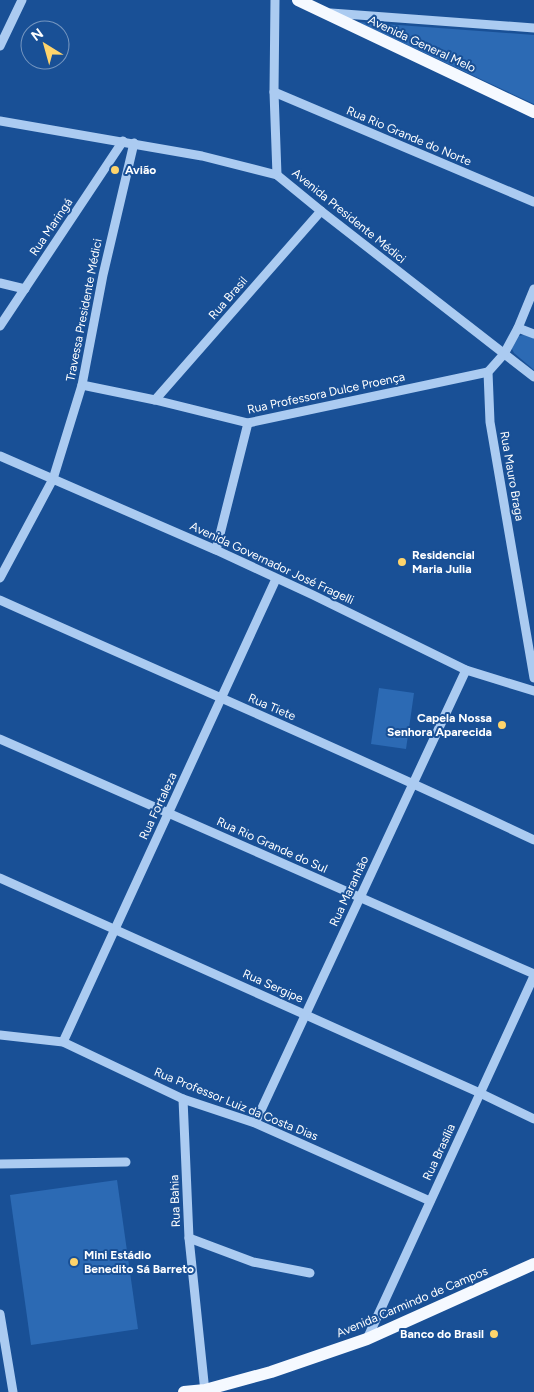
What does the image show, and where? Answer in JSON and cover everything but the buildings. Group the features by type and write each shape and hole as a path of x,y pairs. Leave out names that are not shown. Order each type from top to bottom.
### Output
{"main road":[{"name":"Avenida General Melo","path":"298,0 534,112"},
{"name":"Avenida Carmindo de Campos","path":"184,1392 205,1391 271,1372 367,1339 534,1264"}],"street":[{"path":"0,46 22,0"},
{"path":"275,0 274,92 277,175"},
{"path":"324,12 534,28"},
{"name":"Rua Rio Grande do Norte","path":"274,92 534,202"},
{"name":"Avenida Presidente Médici","path":"0,121 202,156 277,175 534,377"},
{"name":"Rua Maringá","path":"0,326 123,141"},
{"name":"Travessa Presidente Médici","path":"0,578 53,480 82,385 103,275 134,143"},
{"name":"Rua Brasil","path":"155,400 321,211"},
{"path":"0,283 25,289"},
{"path":"488,372 504,354 518,328 534,289"},
{"path":"518,328 534,334"},
{"name":"Rua Professora Dulce Proença","path":"82,385 155,400 248,423 488,372"},
{"name":"Rua Mauro Braga","path":"488,372 490,422 534,678"},
{"path":"216,550 248,423"},
{"name":"Avenida Governador José Fragelli","path":"0,456 216,550 466,670 534,691"},
{"name":"Rua Fortaleza","path":"63,1042 276,579"},
{"name":"Rua Tiete","path":"0,600 221,699 414,782 534,840"},
{"name":"Rua Maranhão","path":"255,1123 466,670"},
{"name":"Rua Rio Grande do Sul","path":"0,739 169,812 534,975"},
{"name":"Rua Sergipe","path":"0,878 306,1014 534,1119"},
{"name":"Rua Brasília","path":"367,1339 534,975"},
{"name":"Rua Professor Luiz da Costa Dias","path":"0,1035 63,1042 183,1099 255,1123 430,1201"},
{"name":"Rua Bahia","path":"183,1099 189,1238 205,1391"},
{"path":"0,1164 126,1162"},
{"path":"189,1238 253,1262 310,1272"},
{"path":"0,1314 13,1392"}],"shaded area":[{"path":"358,22 534,35 534,104"},
{"path":"524,335 534,338 534,370 514,353 511,347 518,336"},
{"path":"379,688 414,693 406,749 371,744"},
{"name":"Mini Estádio Benedito Sá Barreto","path":"117,1180 138,1329 31,1345 10,1195"}],"place":[{"name":"Avião","path":"115,170"},
{"name":"Residencial Maria Julia","path":"402,562"},
{"name":"Capela Nossa Senhora Aparecida","path":"502,725"},
{"name":"Mini Estádio Benedito Sá Barreto","path":"74,1262"},
{"name":"Banco do Brasil","path":"494,1334"}]}
